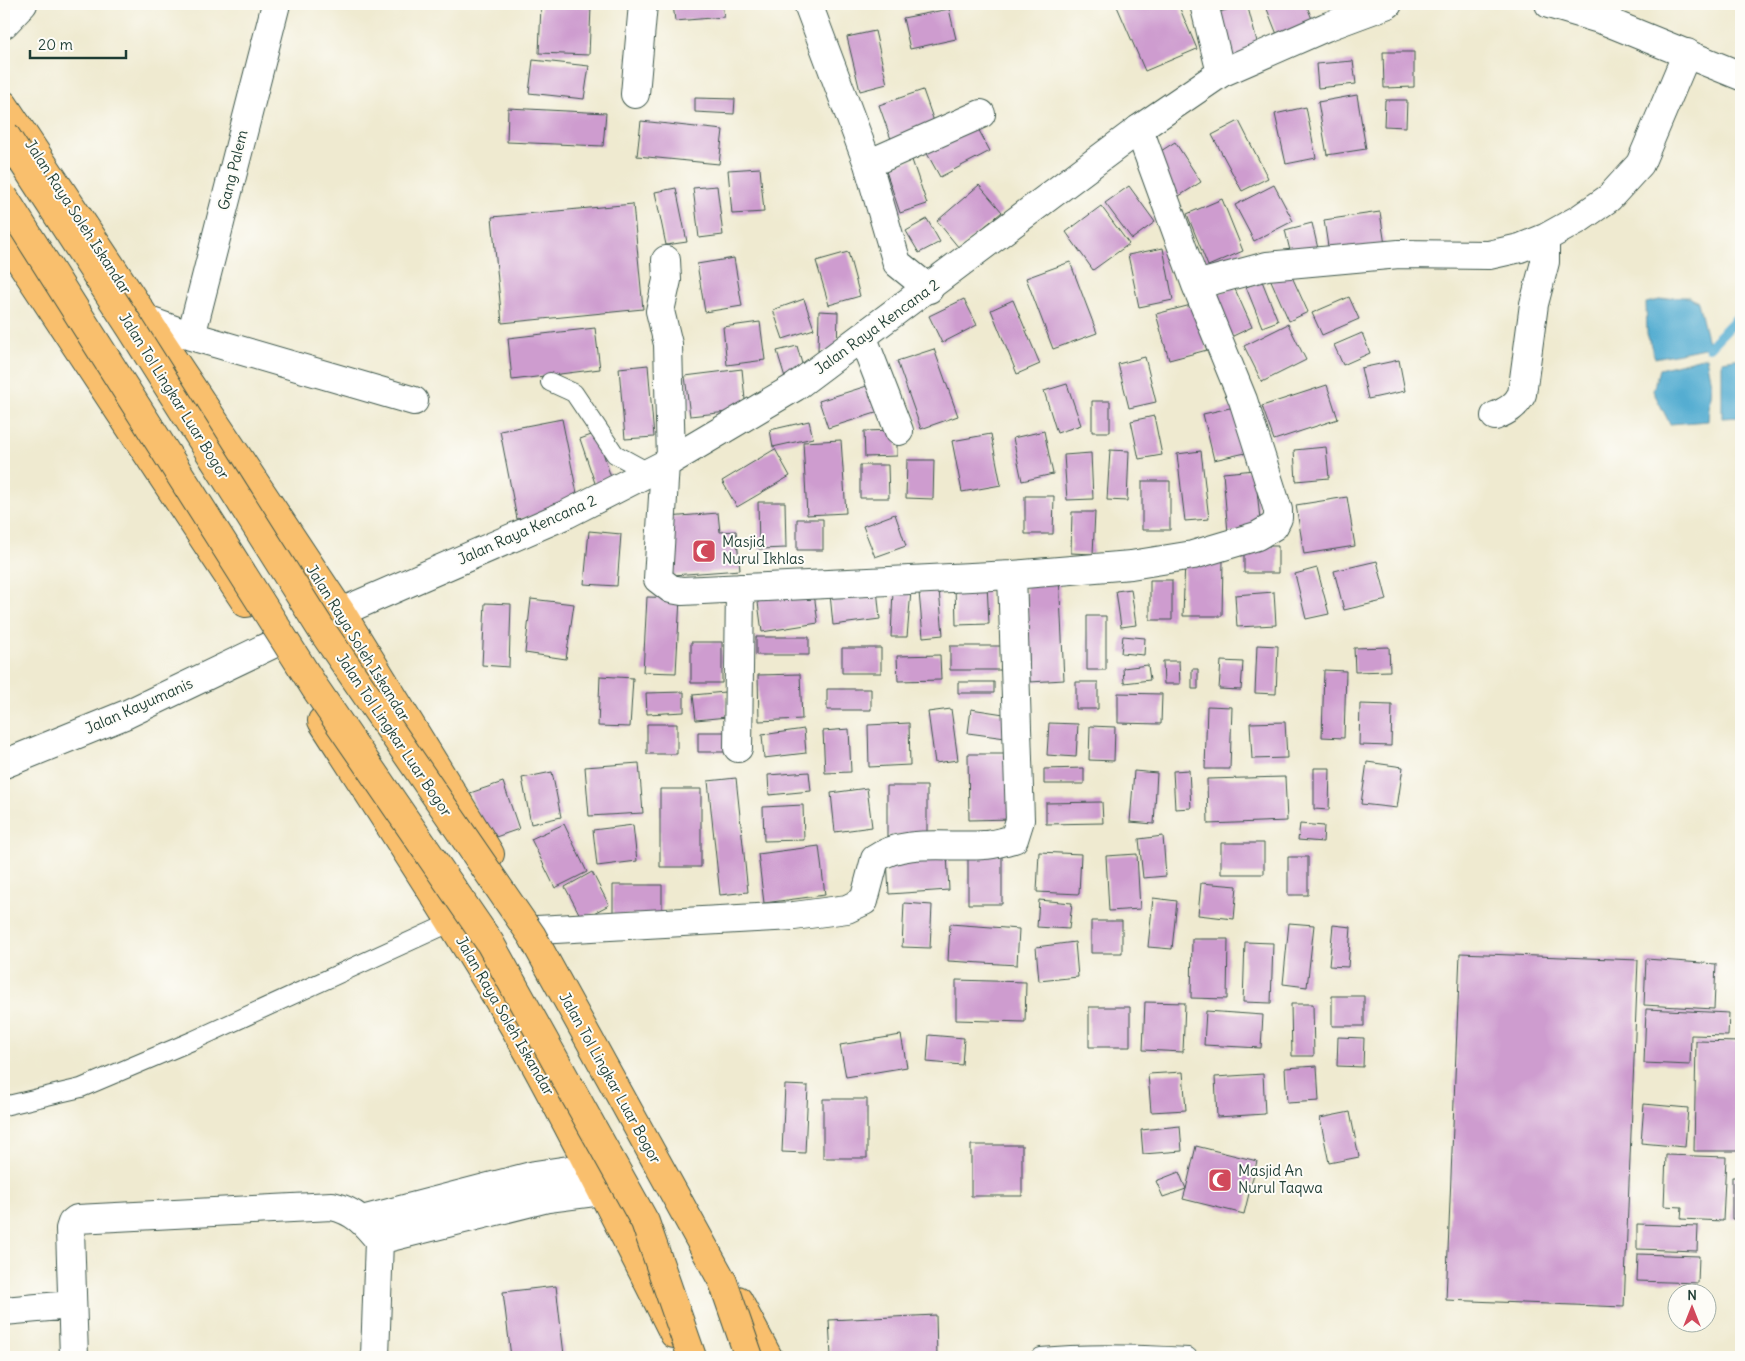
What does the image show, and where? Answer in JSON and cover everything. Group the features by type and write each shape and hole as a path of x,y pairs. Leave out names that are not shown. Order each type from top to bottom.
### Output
{"highway":[{"name":"Jalan Raya Soleh Iskandar","path":"4,105 341,612 537,930 668,1161 768,1357"},
{"name":"Jalan Tol Lingkar Luar Bogor","path":"4,133 131,328 323,632 532,936 723,1282 748,1357"},
{"path":"4,196 315,688 490,944 645,1222 692,1357"},
{"name":"Jalan Raya Soleh Iskandar","path":"4,237 273,644 452,922 529,1055 602,1191 686,1357"}],"street":[{"path":"4,24 23,4"},
{"name":"Gang Palem","path":"191,336 276,4"},
{"path":"635,94 643,4"},
{"path":"808,4 868,164 897,263 929,289"},
{"path":"1204,4 1221,73"},
{"name":"Jalan Raya Kencana 2","path":"341,612 567,514 662,465 795,387 929,289 1140,129 1221,73 1326,27 1388,4"},
{"path":"1549,4 1606,12 1687,53 1741,76"},
{"path":"1196,285 1267,266 1399,254 1489,255 1520,248 1545,238 1579,220 1609,198 1640,164 1687,53"},
{"path":"868,164 981,114"},
{"path":"666,260 667,280 660,311 668,344 658,578 671,589 682,591 1012,575 1131,565 1193,555 1256,536 1274,526 1278,518 1278,510 1243,400 1196,285 1140,129"},
{"path":"1495,416 1509,410 1522,394 1534,304 1545,262 1545,238"},
{"path":"146,320 191,336 414,401"},
{"path":"863,338 899,431"},
{"path":"537,930 794,916 847,909 864,901 875,859 885,852 918,846 985,846 1014,839 1020,820 1012,575"},
{"path":"738,748 740,588"},
{"name":"Jalan Kayumanis","path":"4,764 127,714 273,644"},
{"path":"371,1230 535,1176 589,1167"},
{"path":"74,1357 70,1230 72,1223 78,1219 332,1206 344,1209 371,1230 548,1198 602,1191"},
{"path":"371,1230 375,1357"},
{"path":"4,1311 71,1305"}],"lane":[{"path":"550,382 574,393 614,454 662,465"},
{"path":"4,1106 81,1088 201,1037 452,922"},
{"path":"1041,1357 1143,1354 1188,1357"}],"water":[{"path":"1673,297 1689,297 1698,302 1709,347 1655,358 1647,334 1646,303"},
{"path":"1706,357 1711,384 1708,421 1670,424 1653,391 1659,369"},
{"path":"1741,358 1741,417 1722,418 1722,361"}],"building":[{"path":"673,4 722,4 724,17 675,21"},
{"path":"1116,4 1178,4 1197,49 1145,71"},
{"path":"1247,4 1260,53 1228,62 1216,13"},
{"path":"1265,4 1306,4 1314,24 1278,37"},
{"path":"541,5 591,7 589,55 539,53"},
{"path":"949,9 956,39 910,49 903,18"},
{"path":"875,31 887,84 860,91 847,37"},
{"path":"1383,52 1414,52 1414,87 1384,88"},
{"path":"533,60 589,66 584,99 529,93"},
{"path":"1353,61 1356,84 1318,88 1316,64"},
{"path":"923,90 937,130 893,145 879,105"},
{"path":"1357,95 1366,149 1327,155 1318,102"},
{"path":"695,98 735,99 734,114 695,112"},
{"path":"1385,100 1407,100 1406,127 1384,126"},
{"path":"1306,107 1316,158 1286,164 1275,114"},
{"path":"508,108 606,113 603,146 507,142"},
{"path":"641,121 723,130 719,164 637,156"},
{"path":"974,121 990,151 940,177 924,148"},
{"path":"1239,121 1268,178 1242,191 1212,135"},
{"path":"1175,142 1201,182 1176,198 1150,158"},
{"path":"912,160 927,204 900,213 885,168"},
{"path":"760,168 764,212 732,214 728,170"},
{"path":"979,185 1002,212 959,248 937,221"},
{"path":"1274,185 1293,221 1254,241 1235,205"},
{"path":"717,186 723,235 699,238 693,188"},
{"path":"1129,186 1155,222 1132,239 1105,203"},
{"path":"676,188 687,242 666,245 655,192"},
{"path":"1222,199 1243,251 1208,266 1187,214"},
{"path":"633,204 643,309 502,323 492,217"},
{"path":"1101,206 1129,244 1093,270 1066,232"},
{"path":"1380,212 1385,245 1329,253 1324,220"},
{"path":"927,219 940,242 919,253 906,231"},
{"path":"1312,223 1319,253 1292,259 1285,230"},
{"path":"1163,248 1173,300 1139,307 1128,255"},
{"path":"848,252 860,296 829,305 816,261"},
{"path":"734,258 742,306 705,312 697,264"},
{"path":"1070,262 1097,333 1053,349 1026,278"},
{"path":"1288,268 1308,312 1289,321 1269,276"},
{"path":"1262,281 1278,321 1262,327 1246,287"},
{"path":"1234,287 1252,327 1231,337 1213,296"},
{"path":"1349,297 1359,319 1322,335 1312,313"},
{"path":"804,299 814,329 783,339 773,310"},
{"path":"964,299 977,325 942,343 929,316"},
{"path":"1013,300 1040,364 1017,374 991,310"},
{"path":"1195,304 1207,350 1169,360 1156,314"},
{"path":"819,311 838,312 837,352 818,351"},
{"path":"760,322 765,360 727,365 723,327"},
{"path":"1288,324 1306,360 1262,382 1244,346"},
{"path":"595,328 600,369 512,380 508,338"},
{"path":"1362,333 1370,353 1343,365 1334,345"},
{"path":"797,346 806,378 787,384 777,351"},
{"path":"934,349 958,416 921,429 897,361"},
{"path":"1145,357 1156,402 1129,408 1118,364"},
{"path":"1399,360 1405,391 1368,399 1361,368"},
{"path":"648,365 654,437 625,439 619,368"},
{"path":"742,369 746,410 690,416 685,376"},
{"path":"1067,384 1081,425 1057,433 1044,391"},
{"path":"870,385 879,412 828,428 819,401"},
{"path":"1327,385 1338,419 1274,440 1262,406"},
{"path":"1092,401 1110,401 1110,432 1092,432"},
{"path":"1239,406 1250,452 1214,460 1203,414"},
{"path":"1154,416 1162,455 1139,459 1131,421"},
{"path":"562,419 580,508 517,519 500,431"},
{"path":"809,421 813,438 773,447 770,430"},
{"path":"897,430 897,456 865,457 864,431"},
{"path":"1044,431 1053,474 1022,481 1013,438"},
{"path":"597,433 613,484 597,489 580,439"},
{"path":"991,434 1001,485 962,492 952,441"},
{"path":"841,440 846,513 807,515 803,442"},
{"path":"1326,447 1329,478 1296,481 1294,450"},
{"path":"775,449 790,476 737,507 722,481"},
{"path":"1110,450 1129,451 1127,501 1107,500"},
{"path":"1201,451 1209,519 1185,521 1177,454"},
{"path":"1091,453 1093,499 1067,500 1064,455"},
{"path":"907,460 934,460 933,499 906,498"},
{"path":"860,465 888,465 889,498 860,498"},
{"path":"1255,470 1261,530 1228,533 1223,473"},
{"path":"1142,481 1170,481 1170,530 1142,530"},
{"path":"1025,496 1054,496 1053,534 1025,534"},
{"path":"1347,497 1355,546 1304,554 1296,505"},
{"path":"758,502 785,502 786,548 759,549"},
{"path":"1072,512 1095,512 1093,554 1071,553"},
{"name":"Masjid Nurul Ikhlas","path":"718,513 720,532 736,531 740,570 673,575 668,517"},
{"path":"895,514 906,546 875,557 863,526"},
{"path":"797,519 823,519 823,550 797,550"},
{"path":"589,531 621,534 617,586 584,584"},
{"path":"1244,546 1278,546 1278,573 1244,573"},
{"path":"1185,559 1223,560 1222,616 1183,616"},
{"path":"1377,561 1387,600 1344,610 1334,571"},
{"path":"1317,568 1329,614 1306,619 1295,574"},
{"path":"1059,575 1064,680 1030,682 1026,576"},
{"path":"1150,580 1172,580 1172,620 1150,620"},
{"path":"955,584 987,584 989,624 956,625"},
{"path":"813,586 818,623 762,632 757,595"},
{"path":"877,589 880,619 833,625 830,594"},
{"path":"1131,589 1136,625 1121,627 1116,591"},
{"path":"893,590 911,591 907,637 891,637"},
{"path":"939,590 943,635 923,637 919,592"},
{"path":"1274,592 1276,625 1237,627 1235,595"},
{"path":"647,597 680,598 676,673 643,672"},
{"path":"531,599 574,604 566,659 525,653"},
{"path":"485,603 511,604 509,667 482,665"},
{"path":"1087,616 1106,616 1106,670 1087,670"},
{"path":"1123,636 1145,638 1144,655 1121,653"},
{"path":"756,637 809,637 809,655 756,655"},
{"path":"691,642 722,642 722,683 691,683"},
{"path":"1257,645 1278,646 1276,694 1255,693"},
{"path":"950,646 1002,646 1002,670 950,670"},
{"path":"1389,647 1390,671 1355,672 1354,648"},
{"path":"842,648 881,648 881,673 842,673"},
{"path":"940,655 941,680 898,681 897,656"},
{"path":"1163,661 1179,661 1180,684 1164,684"},
{"path":"1221,661 1243,662 1241,690 1219,689"},
{"path":"1148,665 1150,680 1124,683 1123,668"},
{"path":"1192,669 1198,669 1198,689 1192,689"},
{"path":"1324,670 1346,671 1344,738 1322,737"},
{"path":"800,674 802,719 759,721 758,675"},
{"path":"600,676 633,678 630,727 598,726"},
{"path":"958,682 994,682 994,693 958,693"},
{"path":"1076,682 1098,682 1098,709 1076,709"},
{"path":"827,689 871,689 871,710 827,710"},
{"path":"684,692 684,712 647,714 646,693"},
{"path":"725,692 727,717 696,720 693,695"},
{"path":"1118,693 1162,694 1161,724 1118,723"},
{"path":"1360,704 1392,705 1391,746 1359,745"},
{"path":"1207,706 1232,707 1230,769 1205,769"},
{"path":"951,709 958,760 935,763 928,712"},
{"path":"971,709 1017,716 1013,739 968,733"},
{"path":"1285,722 1287,758 1252,759 1250,723"},
{"path":"909,723 910,765 869,767 868,725"},
{"path":"1049,723 1078,724 1076,757 1047,755"},
{"path":"647,724 677,724 677,754 647,754"},
{"path":"1090,726 1115,727 1114,761 1089,760"},
{"path":"804,729 806,753 764,758 762,735"},
{"path":"849,729 851,772 825,773 823,731"},
{"path":"698,732 727,732 727,752 698,752"},
{"path":"968,754 1012,754 1013,819 969,820"},
{"path":"1367,762 1403,767 1397,808 1361,804"},
{"path":"639,763 643,813 589,816 585,767"},
{"path":"1084,768 1084,784 1044,784 1044,769"},
{"path":"1314,768 1330,768 1329,810 1314,809"},
{"path":"1189,770 1191,808 1175,809 1173,771"},
{"path":"1134,771 1157,773 1154,824 1130,822"},
{"path":"552,772 561,817 531,824 522,778"},
{"path":"809,772 811,791 769,795 768,775"},
{"path":"1285,777 1287,821 1208,824 1207,779"},
{"path":"736,778 748,892 720,895 708,781"},
{"path":"503,782 519,829 487,840 470,793"},
{"path":"887,786 927,786 927,836 887,836"},
{"path":"867,788 872,827 835,832 831,793"},
{"path":"660,789 701,789 701,867 660,867"},
{"path":"1102,802 1103,823 1046,824 1046,803"},
{"path":"803,805 804,840 764,841 763,807"},
{"path":"564,824 587,872 555,888 531,839"},
{"path":"1300,824 1324,826 1323,842 1298,840"},
{"path":"633,825 637,861 597,866 593,830"},
{"path":"1163,836 1166,876 1143,878 1139,839"},
{"path":"1221,843 1264,843 1264,874 1221,874"},
{"path":"819,846 825,895 764,903 758,854"},
{"path":"1039,852 1081,854 1079,894 1037,892"},
{"path":"947,854 949,890 889,894 887,858"},
{"path":"968,854 1002,854 1002,904 968,904"},
{"path":"1137,854 1140,909 1109,911 1106,856"},
{"path":"1288,857 1308,857 1308,895 1288,895"},
{"path":"592,872 609,905 582,919 565,887"},
{"path":"1201,883 1237,886 1234,919 1198,915"},
{"path":"613,885 662,885 662,915 613,915"},
{"path":"1153,898 1177,901 1172,949 1148,947"},
{"path":"1039,900 1072,903 1069,929 1037,927"},
{"path":"904,903 932,905 930,948 902,947"},
{"path":"1091,921 1122,921 1122,953 1091,953"},
{"path":"1289,923 1314,925 1307,987 1283,984"},
{"path":"950,924 1019,929 1017,965 948,961"},
{"path":"1333,925 1351,927 1348,967 1329,966"},
{"path":"1192,939 1228,939 1227,999 1191,998"},
{"path":"1075,942 1078,977 1039,981 1036,947"},
{"path":"1245,942 1273,943 1271,1003 1243,1002"},
{"path":"1460,953 1638,960 1624,1307 1446,1300"},
{"path":"1646,959 1716,964 1714,1009 1644,1005"},
{"path":"956,980 1026,982 1025,1022 956,1020"},
{"path":"1332,996 1364,996 1364,1026 1332,1026"},
{"path":"1145,1002 1185,1003 1183,1052 1143,1050"},
{"path":"1291,1004 1313,1004 1314,1056 1292,1056"},
{"path":"1089,1007 1130,1007 1130,1047 1089,1047"},
{"path":"1646,1009 1729,1013 1728,1036 1691,1035 1690,1065 1644,1063"},
{"path":"1206,1011 1263,1015 1261,1048 1204,1045"},
{"path":"901,1035 907,1067 846,1077 840,1045"},
{"path":"929,1035 964,1038 962,1065 927,1062"},
{"path":"1338,1037 1364,1038 1363,1067 1337,1066"},
{"path":"1696,1041 1741,1042 1741,1151 1694,1151"},
{"path":"1317,1066 1319,1101 1287,1103 1285,1068"},
{"path":"1183,1072 1186,1110 1151,1112 1148,1074"},
{"path":"1263,1074 1265,1114 1217,1117 1215,1077"},
{"path":"785,1085 808,1086 805,1153 782,1152"},
{"path":"823,1099 867,1099 867,1158 823,1158"},
{"path":"1644,1104 1688,1108 1685,1147 1641,1143"},
{"path":"1350,1112 1359,1157 1329,1163 1320,1118"},
{"path":"1180,1126 1182,1151 1143,1154 1141,1130"},
{"path":"971,1145 1022,1145 1022,1196 971,1196"},
{"name":"Masjid An Nurul Taqwa","path":"1196,1146 1257,1161 1244,1214 1183,1199"},
{"path":"1666,1155 1726,1157 1723,1221 1681,1219 1682,1207 1664,1206"},
{"path":"1179,1172 1186,1189 1163,1197 1156,1181"},
{"path":"1732,1177 1741,1177 1741,1219 1732,1219"},
{"path":"1637,1224 1698,1226 1697,1251 1637,1249"},
{"path":"1638,1254 1699,1256 1698,1283 1637,1281"},
{"path":"556,1286 564,1355 511,1357 503,1292"},
{"path":"936,1315 937,1357 831,1357 829,1320"}],"waterway":[{"path":"1709,347 1741,314"}],"place":[{"name":"Masjid Nurul Ikhlas","path":"704,551"},
{"name":"Masjid An Nurul Taqwa","path":"1220,1180"}]}
